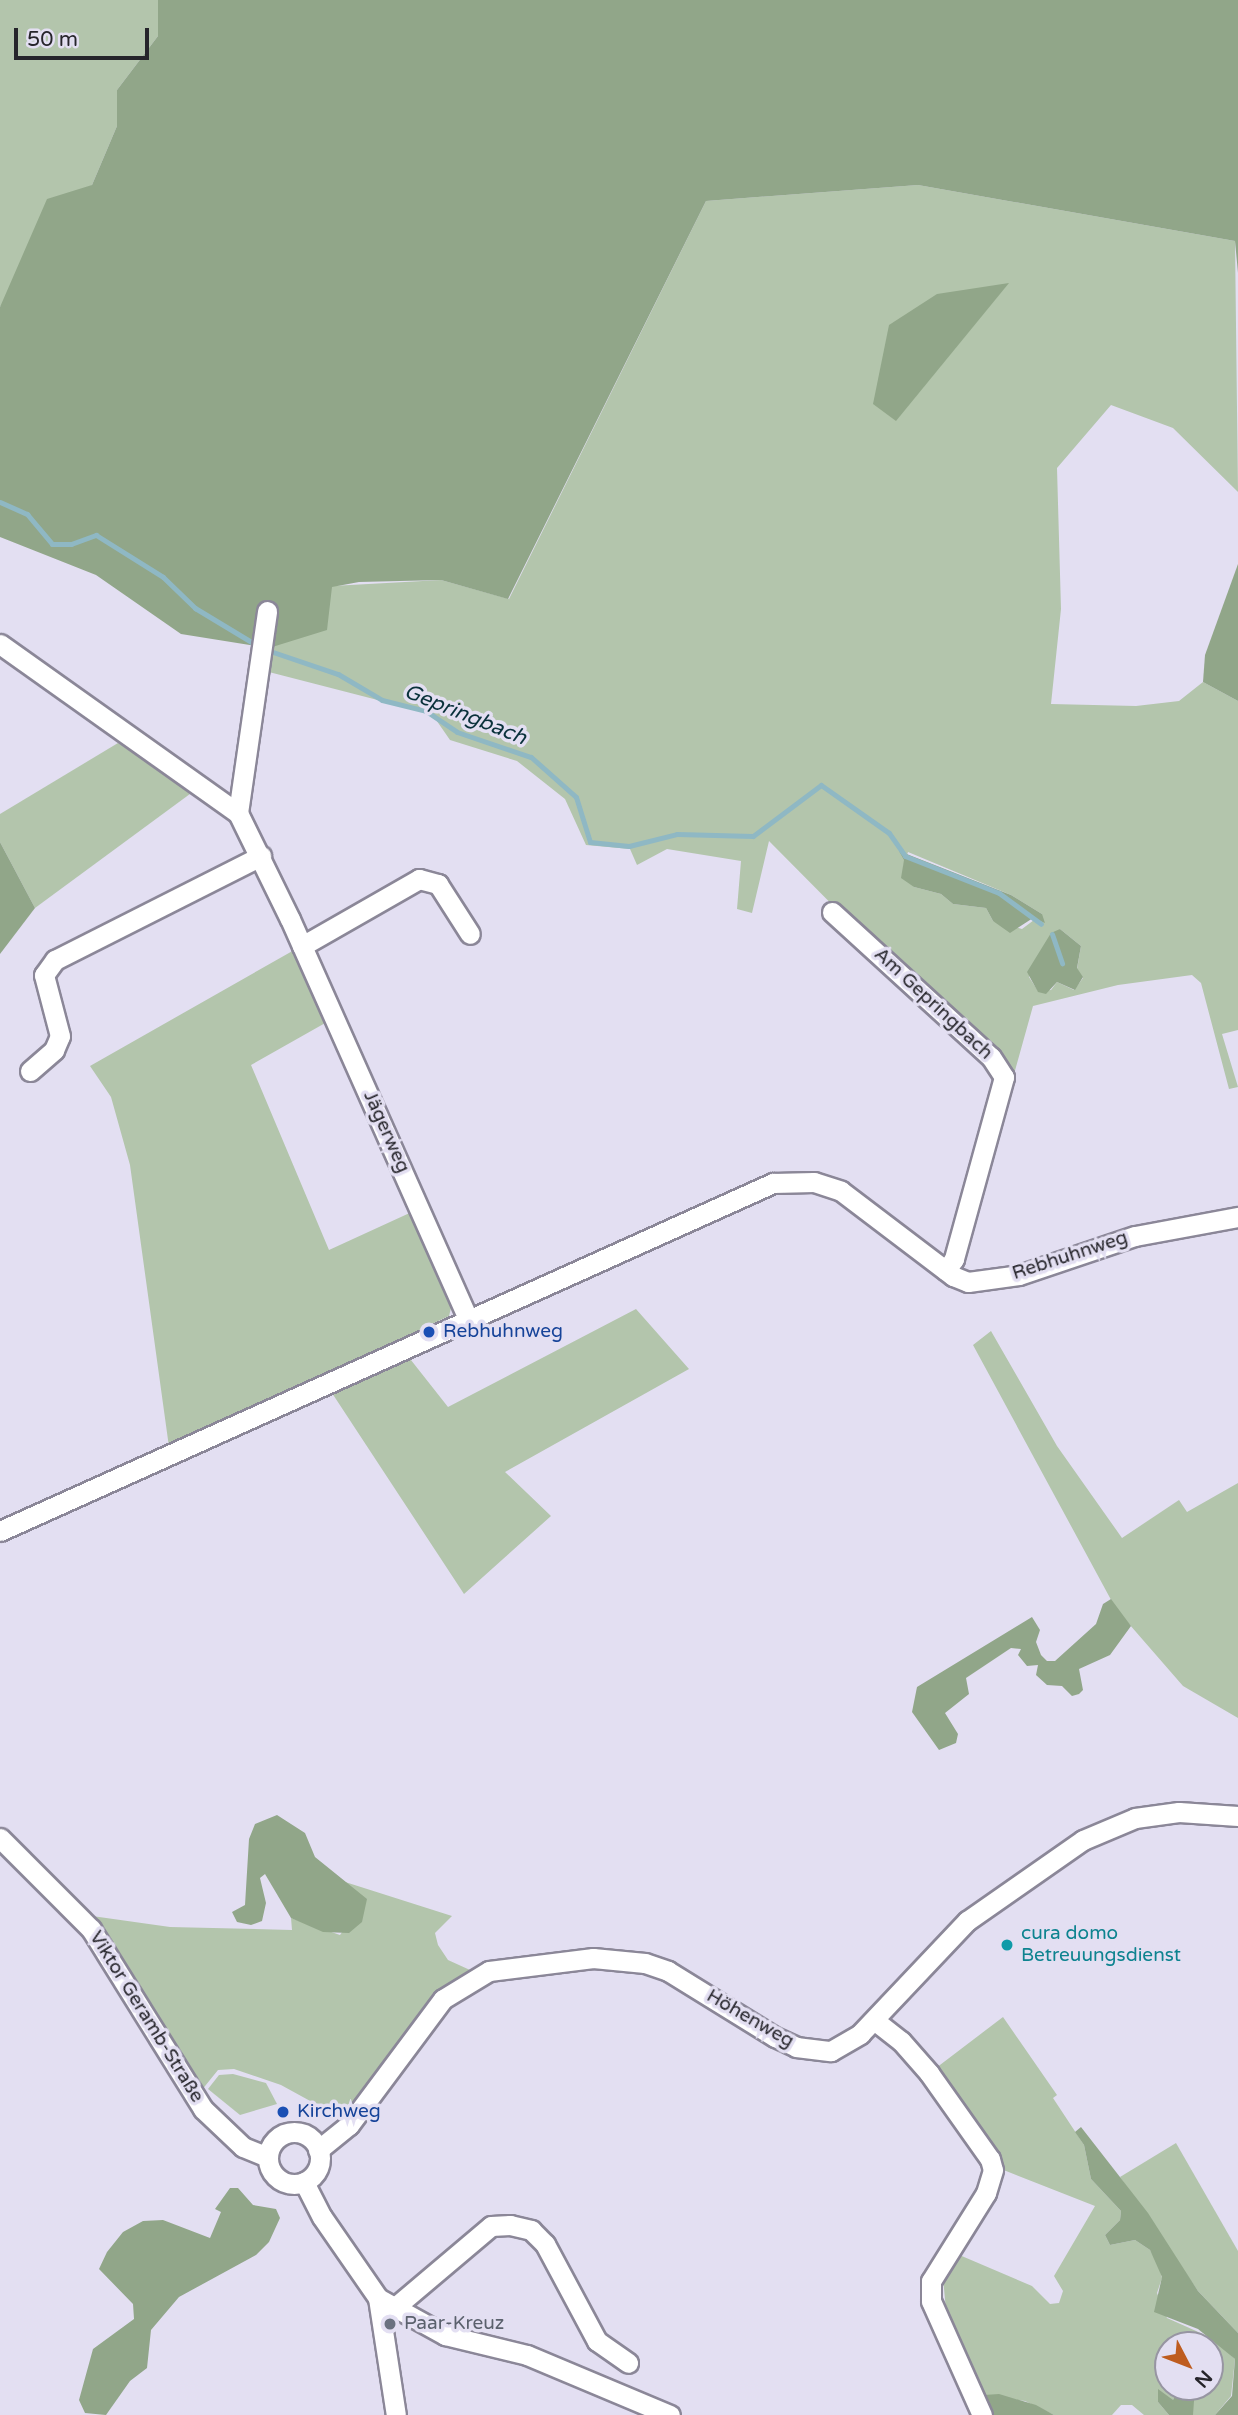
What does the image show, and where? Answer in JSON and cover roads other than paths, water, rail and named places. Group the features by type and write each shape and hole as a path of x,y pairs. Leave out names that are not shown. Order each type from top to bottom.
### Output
{"street":[{"path":"238,813 265,620"},
{"name":"Jägerweg","path":"0,644 238,813 302,946 468,1318"},
{"path":"30,1072 54,1050 60,1036 44,975 47,967 261,856"},
{"path":"302,946 425,879 444,891 470,934"},
{"name":"Am Gepringbach","path":"832,912 991,1057 1004,1077 954,1259 946,1270"},
{"name":"Rebhuhnweg","path":"0,1531 632,1244 789,1180 814,1182 841,1191 946,1270 968,1282 1019,1275 1135,1236 1238,1217"},
{"name":"Höhenweg","path":"297,2183 317,2170 318,2150 349,2125 443,1999 489,1971 593,1958 645,1963 668,1971 775,2037 817,2052 841,2048 874,2020 967,1921 1083,1840 1135,1818 1179,1812 1238,1816"},
{"name":"Viktor Geramb-Straße","path":"0,1838 91,1928 203,2109 243,2147 268,2157"},
{"path":"874,2020 901,2041 929,2073 990,2159 993,2169 986,2193 931,2281 931,2301 982,2415"},
{"path":"318,2150 310,2138 292,2133 275,2141 268,2157 275,2176 297,2183 386,2303 445,2335 527,2355 670,2415"},
{"path":"386,2303 491,2226 510,2225 531,2230 545,2244 597,2341 628,2363"},
{"path":"386,2303 396,2415"}],"waterway":[{"name":"Gepringbach","path":"0,502 27,514 52,544 71,544 96,535 163,577 195,608 258,646"},
{"name":"Gepringbach","path":"267,650 338,674 382,700 426,711 457,732 531,757 576,797 590,842 629,846 677,834 753,836 821,785 889,833 905,856 999,893 1041,924"},
{"name":"Gepringbach","path":"1052,934 1062,963"}],"place":[{"name":"Rebhuhnweg","path":"429,1332"},
{"name":"cura domo Betreuungsdienst","path":"1007,1945"},
{"name":"Kirchweg","path":"283,2112"},
{"name":"Paar-Kreuz","path":"390,2324"}]}
